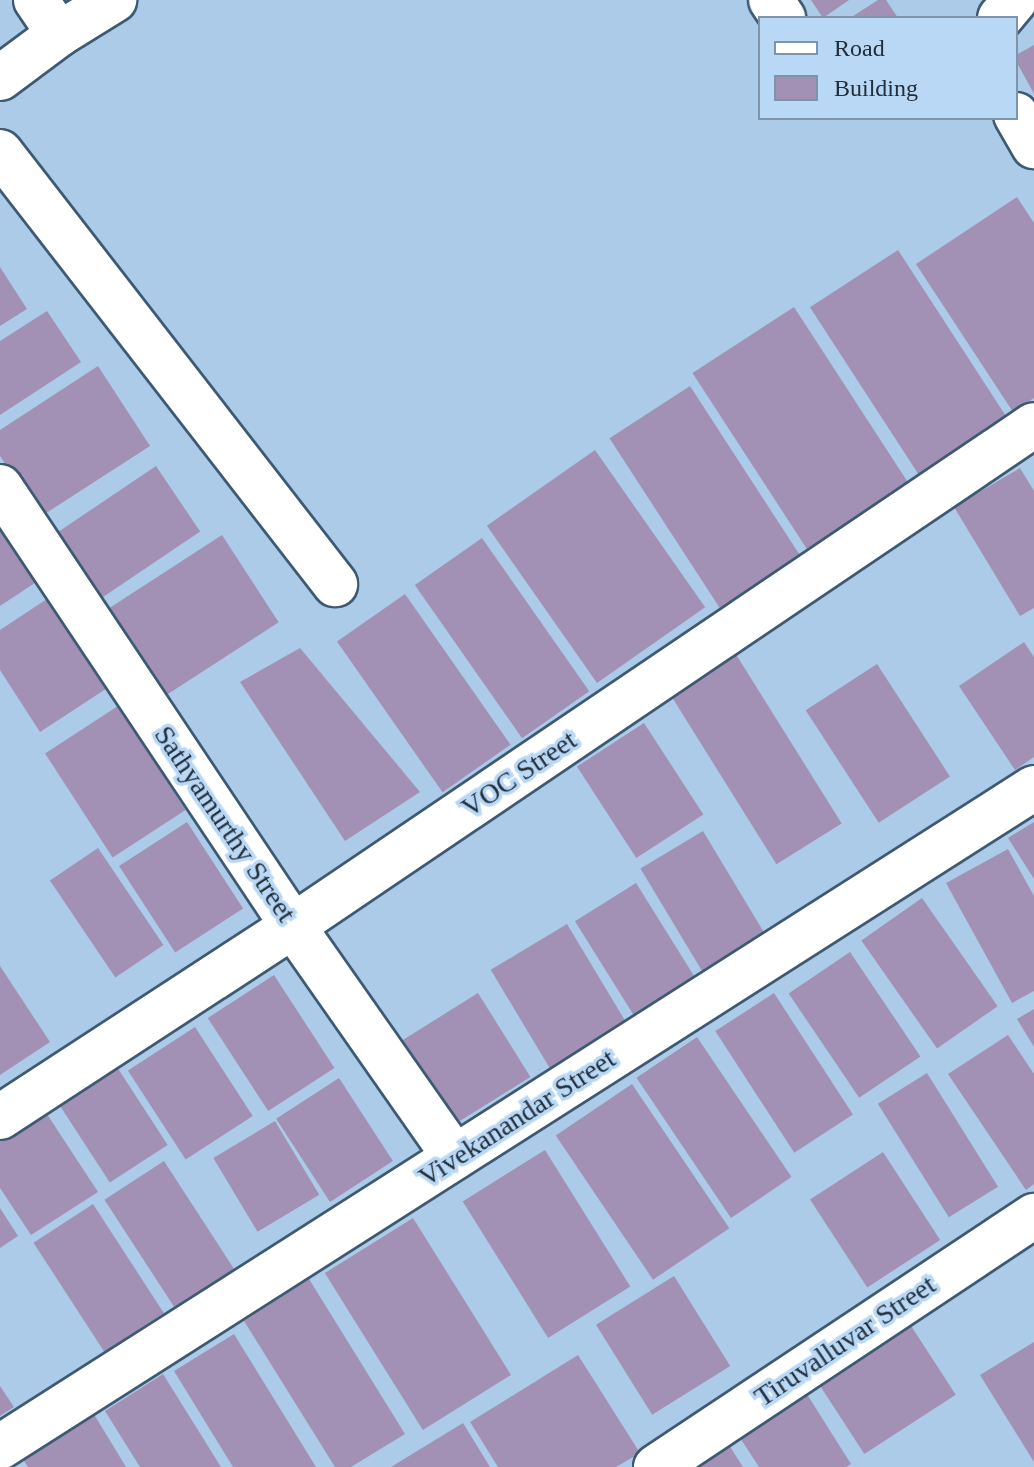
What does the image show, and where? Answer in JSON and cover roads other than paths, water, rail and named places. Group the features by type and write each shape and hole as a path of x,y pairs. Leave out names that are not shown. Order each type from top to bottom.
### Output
{"street":[{"path":"0,78 47,17 114,0"},
{"path":"1002,16 1015,0"},
{"path":"1018,118 1034,146"},
{"path":"0,152 335,584"},
{"name":"VOC Street","path":"0,1117 293,926 1034,425"},
{"name":"Sathyamurthy Street","path":"0,487 293,926 455,1157"},
{"name":"Vivekanandar Street","path":"0,1447 1034,788"},
{"name":"Tiruvalluvar Street","path":"656,1467 1034,1216"}]}
